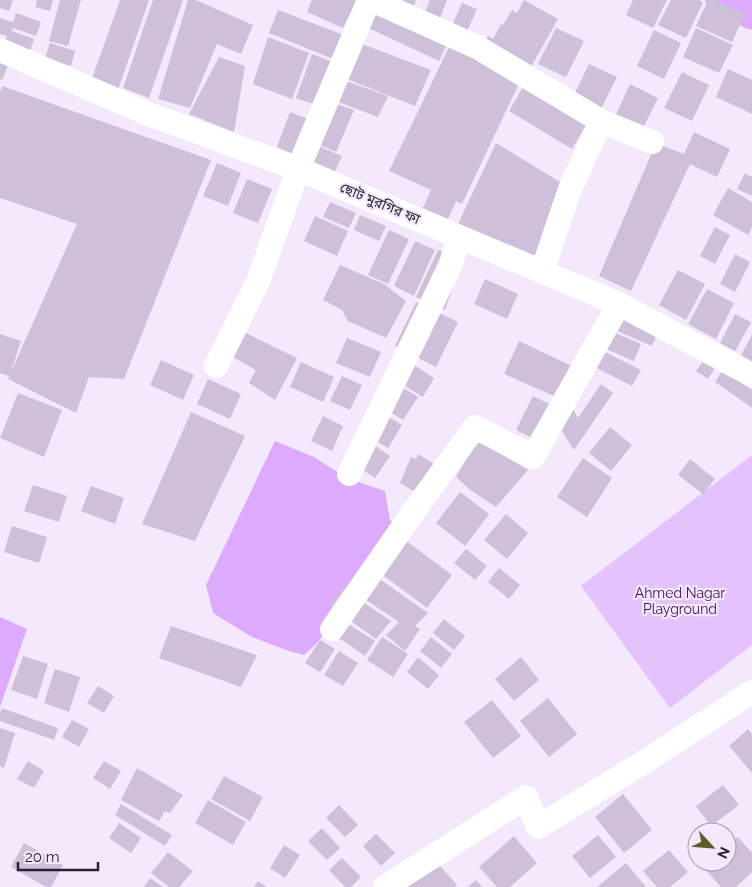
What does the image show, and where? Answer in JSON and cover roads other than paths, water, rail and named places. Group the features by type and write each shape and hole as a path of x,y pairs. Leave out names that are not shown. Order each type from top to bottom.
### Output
{"street":[{"path":"216,366 259,279 298,169 370,0 476,47 601,121 652,142"},
{"name":"ছোট মুরগির ফা","path":"0,50 151,115 298,169 619,304 752,375"},
{"path":"542,272 570,189 601,121"},
{"path":"349,474 450,266 460,237"},
{"path":"332,630 421,501 475,427 533,457 619,304"},
{"path":"385,887 526,798 538,827 752,692"}],"waterway":[{"path":"720,0 752,15"}],"park label":[{"name":"Ahmed Nagar Playground","path":"680,602"}]}
